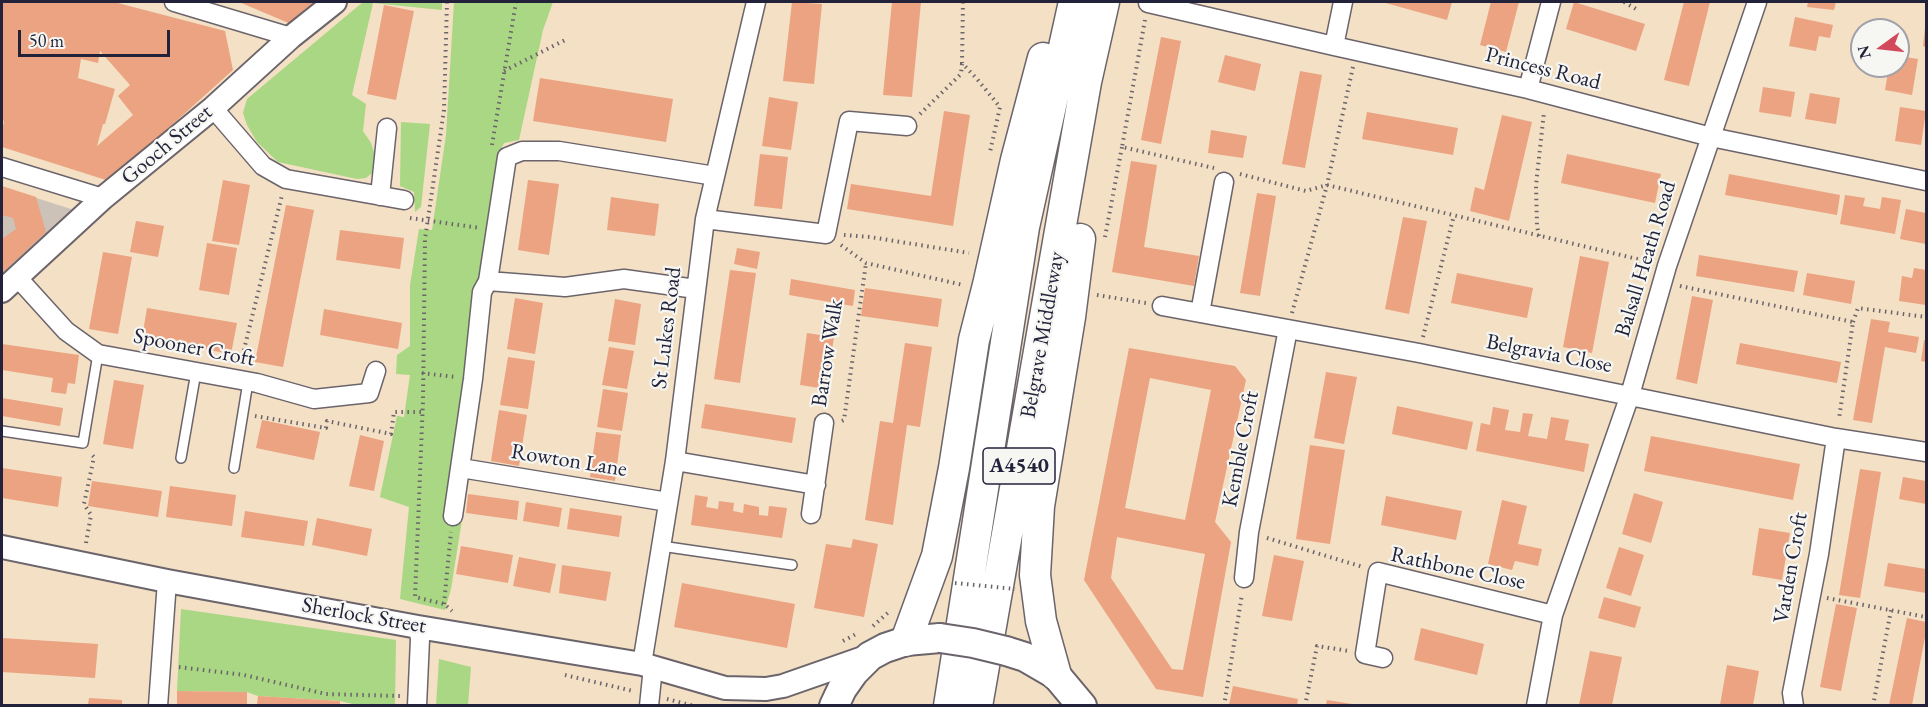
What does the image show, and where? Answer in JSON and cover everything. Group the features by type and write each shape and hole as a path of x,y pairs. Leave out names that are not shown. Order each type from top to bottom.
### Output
{"highway":[{"path":"906,641 937,556 954,468 974,340 1016,160 1058,2"},
{"name":"Belgrave Middleway","path":"949,705 1024,227 1074,2"},
{"name":"Belgrave Middleway","path":"977,705 1086,82 1104,2"},
{"path":"1056,675 1041,621 1035,575 1039,506 1117,2"}],"main road":[{"path":"834,705 854,672 866,644 885,648 906,641 940,638 973,643 1025,657 1056,675 1082,705"}],"street":[{"path":"174,2 291,37"},
{"name":"Gooch Street","path":"9,284 103,198 213,108 291,37 335,2"},
{"name":"St Lukes Road","path":"650,700 648,666 661,546 675,461 705,219 756,2"},
{"path":"1334,46 1343,2"},
{"path":"1528,88 1551,2"},
{"name":"Balsall Heath Road","path":"1536,705 1553,615 1630,395 1665,274 1757,2"},
{"name":"Princess Road","path":"1149,3 1528,88 1711,137 1926,181"},
{"path":"213,108 263,166 286,179 404,200"},
{"path":"705,219 826,234 849,121 907,126"},
{"path":"380,196 387,128"},
{"path":"453,516 473,379 482,292 488,282 507,157 522,151 559,151 715,176"},
{"path":"2,167 103,198"},
{"path":"1200,313 1225,176"},
{"path":"488,282 565,287 624,279 696,289"},
{"name":"Spooner Croft","path":"9,284 98,354 243,381 314,399 369,393 375,371"},
{"name":"Belgravia Close","path":"1162,306 1419,353 1836,438 1926,452"},
{"name":"Kemble Croft","path":"1244,578 1249,532 1288,329"},
{"name":"Barrow Walk","path":"812,514 824,423"},
{"name":"Varden Croft","path":"1794,705 1792,693 1811,596 1836,438"},
{"path":"675,461 816,485"},
{"name":"Rowton Lane","path":"461,468 668,502"},
{"name":"Sherlock Street","path":"2,547 418,627 648,666 725,688 766,689 783,686 866,644"},
{"name":"Rathbone Close","path":"1365,654 1378,572 1553,615"},
{"path":"158,705 167,580"},
{"path":"417,701 420,639 418,627"},
{"path":"1365,654 1383,657"},
{"name":"Sherlock Street","path":"725,688 753,705"}],"lane":[{"path":"2,431 83,443 98,354"},
{"path":"181,458 196,372"},
{"path":"234,468 243,414 243,381"},
{"path":"661,546 792,565"}],"path":[{"path":"447,2 444,110 425,238 422,412 415,597 444,604 452,609"},
{"path":"907,126 961,74 963,2"},
{"path":"1624,2 1636,9"},
{"path":"1105,238 1128,105 1149,3"},
{"path":"503,72 567,39"},
{"path":"1288,329 1327,185 1357,51"},
{"path":"962,63 1000,107 988,163"},
{"path":"1539,236 1536,226 1536,185 1543,120 1549,94"},
{"path":"1122,147 1225,176 1306,191 1327,185 1454,215 1539,236 1665,274 1853,322"},
{"path":"243,381 251,316 286,179"},
{"path":"404,200 403,216 495,230"},
{"path":"1419,353 1454,215"},
{"path":"826,234 870,237 969,253"},
{"path":"826,234 866,263 964,285 966,274"},
{"path":"967,264 972,242"},
{"name":"Barrow Walk","path":"824,423 844,420 866,263"},
{"path":"1097,284 1095,295 1162,306"},
{"path":"1836,438 1853,322 1858,308 1926,317"},
{"path":"422,373 473,379"},
{"path":"243,414 326,428 327,421 391,434 394,412 422,412"},
{"path":"82,563 91,515 84,504 94,457 83,443"},
{"path":"444,604 453,516"},
{"path":"1249,532 1378,572"},
{"path":"1224,705 1244,578"},
{"path":"955,583 1015,589"},
{"path":"1811,596 1926,617"},
{"path":"872,626 897,606"},
{"path":"1873,705 1891,610"},
{"path":"842,642 866,644"},
{"path":"1305,705 1317,646 1365,654"},
{"path":"161,666 244,675 326,694 417,701"},
{"path":"554,673 650,700 694,705"}],"shaded area":[{"path":"2,187 74,210 2,275"}],"green space":[{"path":"363,2 442,2 442,10 373,3 352,95 366,104 363,131 375,155 372,173 366,178 357,179 278,162 257,142 247,125 243,113 247,99"},
{"path":"454,2 553,2 543,30 519,140 504,143 499,153 445,517 462,520 451,589 445,610 400,599 409,507 380,497 397,416 404,417 410,375 396,374 397,355 410,346 410,285 419,229 432,230 446,135"},
{"path":"401,122 430,124 421,207 415,212 414,192 400,186"},
{"path":"181,609 396,640 395,705 357,705 340,701 258,696 247,692 177,691"},
{"path":"439,659 471,667 468,705 436,705"}],"building":[{"path":"2,2 114,2 225,31 233,70 154,141 106,180 2,147 4,121 2,120","holes":["100,51 130,85 118,96 133,115 97,146 115,89 78,78 81,59 98,63"]},
{"path":"239,2 318,2 291,24"},
{"path":"792,2 822,4 814,84 783,81"},
{"path":"892,2 921,2 912,97 883,95"},
{"path":"1382,2 1452,2 1447,20"},
{"path":"1491,2 1519,2 1506,52 1480,45"},
{"path":"1574,2 1645,24 1636,51 1566,29"},
{"path":"1684,2 1710,2 1689,86 1664,80"},
{"path":"1808,2 1836,2 1834,10 1807,7"},
{"path":"384,5 414,11 396,100 367,94"},
{"path":"1795,17 1833,25 1830,38 1819,36 1816,51 1789,46"},
{"path":"1926,28 1926,47 1923,46"},
{"path":"1161,37 1181,41 1161,144 1141,140"},
{"path":"1225,55 1261,64 1255,91 1218,82"},
{"path":"1910,58 1918,59 1912,95 1885,90 1887,78 1910,78"},
{"path":"1300,71 1322,75 1305,168 1282,164"},
{"path":"540,78 673,99 666,142 533,121"},
{"path":"1763,87 1795,92 1791,117 1759,112"},
{"path":"1810,93 1840,98 1836,124 1805,119"},
{"path":"769,97 798,102 791,150 762,146"},
{"path":"1900,107 1926,111 1921,145 1895,141"},
{"path":"944,111 970,115 953,226 847,209 851,184 931,196"},
{"path":"1367,112 1458,128 1453,155 1362,139"},
{"path":"1502,115 1532,122 1509,221 1470,211 1475,187 1484,190"},
{"path":"1211,130 1247,136 1243,158 1208,153"},
{"path":"760,154 788,157 782,209 754,206"},
{"path":"1567,154 1661,174 1655,203 1561,183"},
{"path":"1131,161 1157,165 1144,247 1199,256 1194,286 1112,272"},
{"path":"1729,174 1840,195 1837,215 1725,195"},
{"path":"223,180 250,185 239,245 212,241"},
{"path":"528,180 559,184 549,255 518,250"},
{"path":"2,186 36,197 46,232 2,273 2,239 16,229 13,218 2,215"},
{"path":"1257,193 1276,196 1260,296 1240,293"},
{"path":"1845,195 1865,198 1863,206 1880,209 1882,197 1901,200 1895,234 1840,224"},
{"path":"611,197 659,204 655,236 607,230"},
{"path":"286,205 314,210 283,367 255,362"},
{"path":"1906,209 1926,213 1926,244 1900,239"},
{"path":"1403,217 1427,221 1409,314 1385,309"},
{"path":"136,221 164,226 158,257 130,252"},
{"path":"340,230 404,238 400,269 336,260"},
{"path":"207,243 237,248 229,295 199,290"},
{"path":"737,248 760,252 757,269 734,264"},
{"path":"103,252 132,257 118,334 89,329"},
{"path":"1699,255 1798,271 1794,292 1696,276"},
{"path":"1580,256 1609,262 1592,353 1563,347"},
{"path":"1914,268 1926,270 1926,305 1899,301 1902,276 1912,278"},
{"path":"730,270 756,273 740,383 714,379"},
{"path":"1457,273 1533,288 1527,318 1451,303"},
{"path":"1807,273 1855,281 1851,304 1803,295"},
{"path":"791,279 855,290 853,306 789,295"},
{"path":"865,288 942,299 938,327 861,316"},
{"path":"1692,296 1713,300 1697,384 1676,379"},
{"path":"515,298 543,303 535,354 507,349"},
{"path":"615,299 641,304 635,345 608,341"},
{"path":"147,308 237,323 231,354 142,338"},
{"path":"324,309 402,323 398,349 320,335"},
{"path":"1871,319 1890,322 1888,332 1919,337 1916,353 1885,347 1872,423 1853,420"},
{"path":"807,333 834,337 826,389 800,385"},
{"path":"1924,340 1926,340 1926,362 1921,361"},
{"path":"905,343 932,347 920,427 907,425 893,525 865,520 880,421 893,423"},
{"path":"1740,343 1841,362 1837,383 1736,364"},
{"path":"2,344 79,355 75,384 68,383 66,394 51,392 53,378 2,370"},
{"path":"609,347 634,351 627,389 602,385"},
{"path":"1129,348 1235,366 1246,380 1215,522 1231,542 1203,697 1156,689 1084,580","holes":["1150,378 1211,390 1185,520 1125,508","1117,537 1205,554 1183,670 1172,669 1111,578"]},
{"path":"508,357 535,361 528,409 500,405"},
{"path":"1326,372 1357,377 1344,444 1314,438"},
{"path":"114,380 144,385 133,449 103,444"},
{"path":"603,389 628,393 622,431 597,427"},
{"path":"2,398 63,408 60,426 2,416"},
{"path":"705,404 796,418 792,443 701,428"},
{"path":"1397,406 1473,422 1467,450 1392,434"},
{"path":"1493,407 1509,410 1505,430 1520,432 1523,413 1533,414 1528,436 1547,439 1551,417 1569,420 1565,440 1589,444 1584,472 1476,451 1481,423 1490,425"},
{"path":"499,410 527,415 519,466 491,461"},
{"path":"262,420 320,432 314,460 256,448"},
{"path":"596,432 621,435 615,481 590,477"},
{"path":"360,435 384,441 374,491 349,486"},
{"path":"1651,436 1800,464 1793,500 1644,471"},
{"path":"1310,445 1345,450 1330,544 1296,539"},
{"path":"2,468 62,477 58,507 2,498"},
{"path":"1860,469 1881,472 1860,598 1839,595"},
{"path":"1903,477 1926,481 1926,504 1899,499"},
{"path":"92,481 162,491 158,517 88,506"},
{"path":"170,486 236,495 232,526 166,517"},
{"path":"1634,493 1663,502 1651,543 1622,534"},
{"path":"468,494 519,501 517,520 466,513"},
{"path":"695,495 708,497 706,507 718,509 719,501 734,503 733,511 743,513 744,504 759,507 759,515 768,516 769,506 787,508 782,538 691,525"},
{"path":"1386,496 1462,511 1456,540 1381,525"},
{"path":"1502,500 1527,506 1518,544 1542,549 1538,566 1515,561 1512,570 1488,564"},
{"path":"526,502 562,508 559,527 523,521"},
{"path":"570,508 622,516 619,537 567,529"},
{"path":"245,511 308,521 304,546 241,537"},
{"path":"317,518 372,529 367,556 312,545"},
{"path":"1759,528 1790,533 1782,580 1752,575"},
{"path":"853,539 878,544 864,617 814,608 826,544 851,548"},
{"path":"461,546 513,555 508,583 456,574"},
{"path":"1619,547 1644,555 1631,596 1606,588"},
{"path":"1274,555 1304,561 1292,621 1262,616"},
{"path":"519,557 556,564 550,593 513,586"},
{"path":"1888,563 1926,569 1926,593 1884,586"},
{"path":"562,565 611,572 606,601 559,593"},
{"path":"682,583 795,604 787,648 674,627"},
{"path":"1604,597 1641,607 1635,628 1598,618"},
{"path":"1836,604 1857,608 1841,691 1820,687"},
{"path":"1907,618 1926,622 1912,705 1889,705"},
{"path":"1421,628 1484,644 1477,675 1414,660"},
{"path":"2,638 98,644 95,678 2,672"},
{"path":"1590,651 1622,657 1612,705 1579,705"},
{"path":"1727,665 1759,671 1753,705 1720,705"},
{"path":"1233,686 1298,699 1297,705 1229,705"},
{"path":"177,691 247,692 247,705 177,705"},
{"path":"258,696 340,701 340,705 257,705"},
{"path":"89,698 122,700 122,705 88,705"},
{"path":"1327,700 1352,704 1352,705 1326,705"}]}
